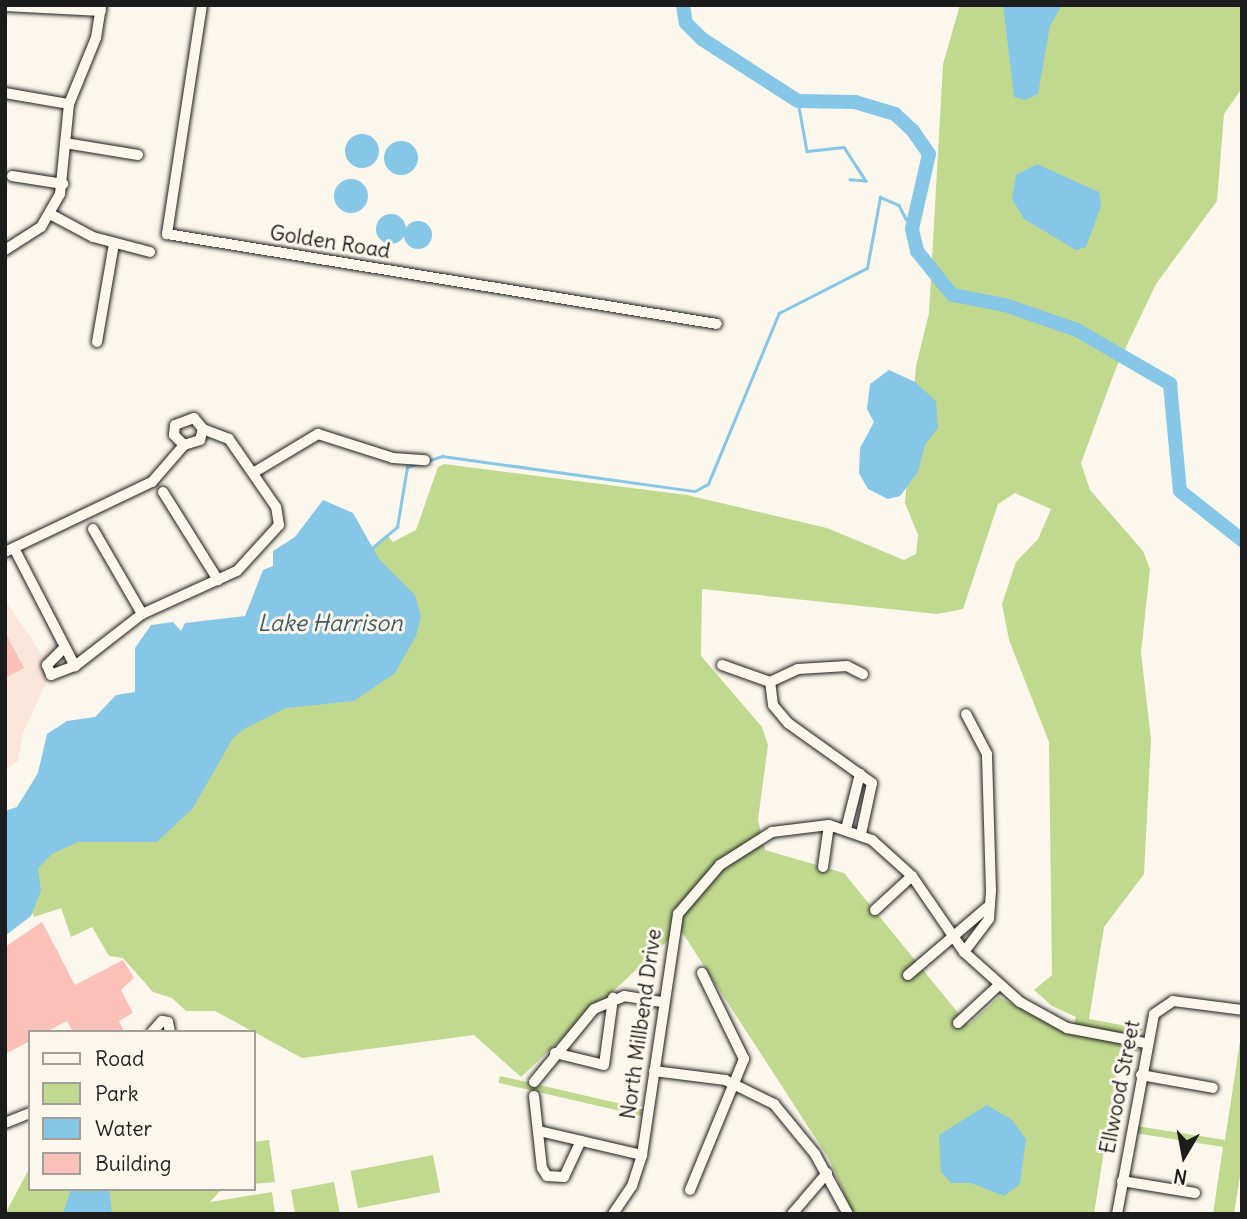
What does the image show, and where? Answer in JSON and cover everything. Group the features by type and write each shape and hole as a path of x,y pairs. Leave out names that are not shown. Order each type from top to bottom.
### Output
{"street":[{"name":"Golden Road","path":"202,5 167,234 717,324"},
{"path":"5,6 101,8 69,104 63,184 50,214 29,237 5,250"},
{"path":"5,93 69,104"},
{"path":"65,143 138,155"},
{"path":"12,176 63,184"},
{"path":"50,214 114,244 149,252"},
{"path":"97,342 114,244"},
{"path":"63,649 48,670 56,676 75,666 142,614 218,580 254,558 279,525 276,508 229,439 203,429 194,418 178,420 174,435 184,445"},
{"path":"75,666 10,551 152,482 184,445 196,443 203,429"},
{"path":"253,473 318,434 393,458 425,460"},
{"path":"163,492 218,580"},
{"path":"93,529 142,614"},
{"path":"722,665 770,682 798,669 847,666 863,674"},
{"path":"770,682 773,705 788,723 873,783 861,834"},
{"path":"964,952 982,932 990,905 989,768 967,713"},
{"path":"846,829 860,774"},
{"name":"North Millbend Drive","path":"613,1214 632,1186 642,1155 671,934 695,890 760,837 801,825 829,825 861,834 912,876 964,952 999,985 1067,1028 1145,1043"},
{"path":"822,866 829,825"},
{"path":"876,910 912,876"},
{"path":"908,975 951,935 990,905"},
{"path":"690,1189 737,1084 743,1051 702,974"},
{"path":"958,1023 999,985"},
{"path":"534,1082 555,1053 594,1009 612,998 662,1002"},
{"path":"555,1053 604,1065 612,998"},
{"name":"Ellwood Street","path":"1117,1214 1149,1023 1160,1006 1172,1001 1242,1010"},
{"path":"154,1030 162,1021 169,1022 170,1030"},
{"path":"654,1071 737,1084 785,1115 827,1173 848,1214"},
{"path":"1141,1075 1213,1088"},
{"path":"534,1096 542,1168 555,1178 570,1169 581,1141"},
{"path":"5,1123 28,1114"},
{"path":"539,1131 642,1155"},
{"path":"792,1214 827,1173"},
{"path":"1122,1181 1195,1194"}],"shaded area":[{"path":"5,600 43,656 49,644 69,634 23,733 18,761 5,770"}],"green space":[{"path":"960,5 1242,5 1242,88 1224,114 1217,201 1156,284 1116,368 1081,463 1090,490 1143,551 1150,569 1141,653 1151,739 1144,874 1104,927 1089,1019 1143,1029 1137,1037 1086,1029 1085,1037 1131,1044 1139,1052 1120,1050 1094,1214 853,1214 829,1159 680,929 521,1077 474,1035 302,1058 256,1033 256,1030 250,1030 215,1011 186,1011 172,998 153,992 123,958 109,956 92,927 71,937 61,908 34,917 19,878 256,646 387,535 393,542 416,530 438,467 444,464 687,495 827,528 904,560 916,554 918,535 905,503 916,366 929,313 943,64","holes":["1015,493 1051,509 1038,539 1016,562 1002,604 1009,640 1049,742 1052,975 1034,990 1052,1006 1076,1017 1071,1035 999,997 968,1025 844,873 765,850 758,820 768,745 762,727 701,656 702,589 937,614 963,609 998,504"]},
{"path":"1242,1028 1242,1163 1234,1214 1213,1214 1223,1147 1135,1133 1136,1126 1225,1140"},
{"path":"500,1076 643,1109 642,1116 498,1083"},
{"path":"269,1140 275,1182 256,1184 256,1142"},
{"path":"433,1155 440,1192 358,1208 351,1171"},
{"path":"28,1171 28,1191 220,1191 210,1202 272,1192 275,1214 5,1214"},
{"path":"334,1182 340,1214 295,1214 291,1190"}],"water":[{"path":"1003,5 1062,5 1050,26 1038,94 1025,100 1014,97"},
{"path":"362,134 374,139 379,151 374,163 362,168 350,163 345,151 350,139"},
{"path":"401,141 413,146 418,158 413,170 401,175 389,170 384,158 389,146"},
{"path":"1037,164 1099,192 1101,206 1086,247 1076,250 1024,219 1012,199 1016,175"},
{"path":"351,179 363,184 368,196 363,208 351,213 339,208 334,196 339,184"},
{"path":"391,214 397,215 405,223 405,235 397,243 391,244 385,243 377,235 376,229 377,223 385,215"},
{"path":"418,221 428,225 432,235 428,245 418,249 408,245 404,235 408,225"},
{"path":"889,370 915,382 936,401 938,428 925,445 918,472 900,496 888,499 868,489 859,473 860,448 874,422 867,409 870,384"},
{"name":"Lake Harrison","path":"323,500 353,513 379,559 415,595 421,617 416,636 395,673 354,701 286,708 246,728 233,738 193,808 157,842 78,842 52,854 38,868 41,891 31,916 5,936 5,811 17,807 38,773 47,734 67,721 95,717 116,695 135,692 135,648 151,625 173,622 181,631 185,623 245,616 263,570 273,566 273,551 295,537"},
{"path":"987,1105 1012,1120 1026,1139 1020,1184 1004,1196 971,1183 951,1183 941,1172 939,1135"},
{"path":"70,1191 109,1191 112,1214 63,1214"}],"building":[{"path":"5,632 24,668 5,678"},
{"path":"42,922 75,985 123,960 134,978 121,990 133,1013 119,1021 123,1030 72,1030 67,1021 50,1030 28,1030 28,1042 5,1054 5,947"}],"waterway":[{"path":"683,5 686,23 702,39 798,101 855,102 895,114 913,131 929,154 912,229 917,251 944,285 953,295 1005,305 1077,330 1170,384 1180,491 1242,540"},
{"path":"798,101 807,151 844,147 866,181 850,180"},
{"path":"427,461 442,456 695,491 708,484 779,313 867,268 880,197 899,205 906,219 913,216"},
{"path":"372,548 397,527 407,467 417,464"}]}
